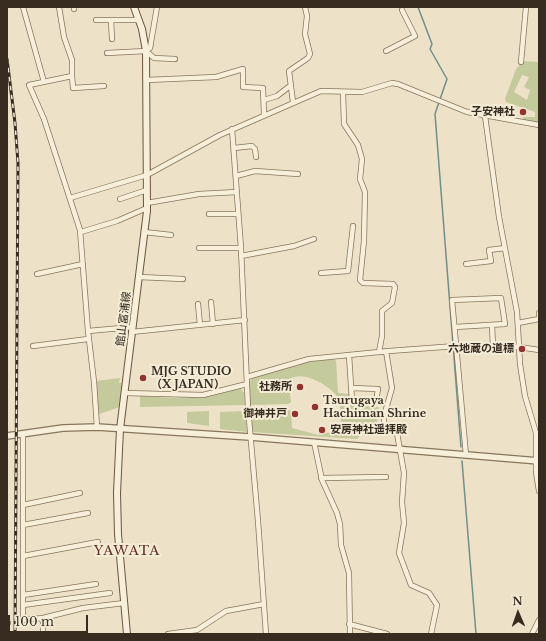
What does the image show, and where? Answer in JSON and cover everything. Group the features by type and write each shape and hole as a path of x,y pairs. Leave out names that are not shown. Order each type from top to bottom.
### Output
{"main road":[{"name":"館山富浦線","path":"127,634 117,519 120,429 147,205 146,51 139,20 134,7"}],"street":[{"path":"23,7 44,82"},
{"path":"59,7 64,37 72,60 73,88 104,86"},
{"path":"107,53 146,51 150,48 157,7"},
{"path":"293,102 289,71 308,58 310,54 305,34 307,16 305,7"},
{"path":"521,62 526,7"},
{"path":"386,51 415,36 402,10"},
{"path":"96,20 139,20"},
{"path":"111,20 112,39"},
{"path":"146,51 154,58 175,59"},
{"path":"147,80 216,77 243,69 243,87 263,88 264,115"},
{"path":"72,76 30,85 44,119 80,232 88,339 94,382 97,427"},
{"path":"70,198 147,175 232,129 321,91 362,92 392,83 410,87 458,109 485,116 539,125"},
{"path":"264,100 277,96 290,86"},
{"path":"343,92 344,124 358,145 362,159 360,179 365,192 364,241 360,280 363,283 393,284 395,287 392,303 382,311 382,336 379,352"},
{"path":"485,116 518,323 519,347 525,396 536,432 539,491"},
{"path":"232,129 241,248 250,437 266,634"},
{"path":"234,148 252,146 255,149 256,156"},
{"path":"236,176 255,171 298,174"},
{"path":"120,199 147,190"},
{"path":"80,232 117,221 147,205 199,194 237,192"},
{"path":"209,214 238,214"},
{"path":"320,273 348,271 352,226"},
{"path":"144,232 171,235"},
{"path":"241,256 294,246 314,239"},
{"path":"199,248 241,248"},
{"path":"466,264 490,261 489,250 505,248"},
{"path":"37,274 83,264"},
{"path":"139,277 183,279"},
{"path":"455,327 505,324 501,298 452,300 455,327 454,346 466,454"},
{"path":"212,302 213,324"},
{"path":"198,304 200,325"},
{"path":"518,323 539,319 539,313"},
{"path":"88,331 132,330 245,320"},
{"path":"492,325 493,347"},
{"path":"33,346 88,339"},
{"path":"247,377 309,360 386,351 454,346 519,347 539,350"},
{"path":"386,351 392,388 384,416 384,424 396,433 401,449 404,473 402,502 404,523 399,554 411,585 429,593 437,605 431,634"},
{"path":"349,355 352,401"},
{"path":"124,393 203,395 247,384"},
{"path":"352,388 378,389 377,395"},
{"path":"7,436 63,428 97,427 250,437 537,460"},
{"path":"23,434 23,620 43,618 83,608 124,602"},
{"path":"314,442 321,478 338,513 341,545 349,573 350,634"},
{"path":"321,478 386,477"},
{"path":"23,505 80,493"},
{"path":"23,525 88,513"},
{"path":"23,556 98,542"},
{"path":"23,595 96,584"},
{"path":"23,605 110,593"},
{"path":"168,634 197,630 226,611 264,604"},
{"path":"43,618 43,634"},
{"path":"532,634 539,620"},
{"path":"350,624 387,634"}],"green space":[{"path":"523,61 539,62 539,123 523,120 523,117 535,117 535,112 506,102 505,99 516,69","holes":["522,75 529,77 524,87 530,90 527,100 514,92"]},
{"path":"334,359 336,361 338,393 349,394 353,404 378,407 380,411 375,429 363,432 357,439 252,432 251,411 289,410 291,412 292,428 318,435 339,430 341,427 340,400 324,385 309,378 301,376 288,380 291,402 288,404 250,405 249,382 255,376 309,361"},
{"path":"120,378 119,383 122,383 120,407 99,414 95,381"},
{"path":"240,388 244,393 245,405 140,407 140,396 175,398 203,397"},
{"path":"209,411 209,426 187,423 187,412"},
{"path":"245,411 247,432 220,429 220,412"}],"waterway":[{"path":"418,7 432,44 430,49 447,79 435,114 461,447"},
{"path":"462,461 476,634"}],"railway":[{"path":"7,59 15,123 18,163 15,634"}],"place":[{"name":"子安神社","path":"523,112"},
{"name":"六地蔵の道標","path":"522,349"},
{"name":"MJG STUDIO （X JAPAN）","path":"143,378"},
{"name":"社務所","path":"300,387"},
{"name":"Tsurugaya Hachiman Shrine","path":"315,407"},
{"name":"御神井戸","path":"295,414"},
{"name":"安房神社遥拝殿","path":"322,430"}],"district":[{"name":"YAWATA","path":"127,551"}]}
